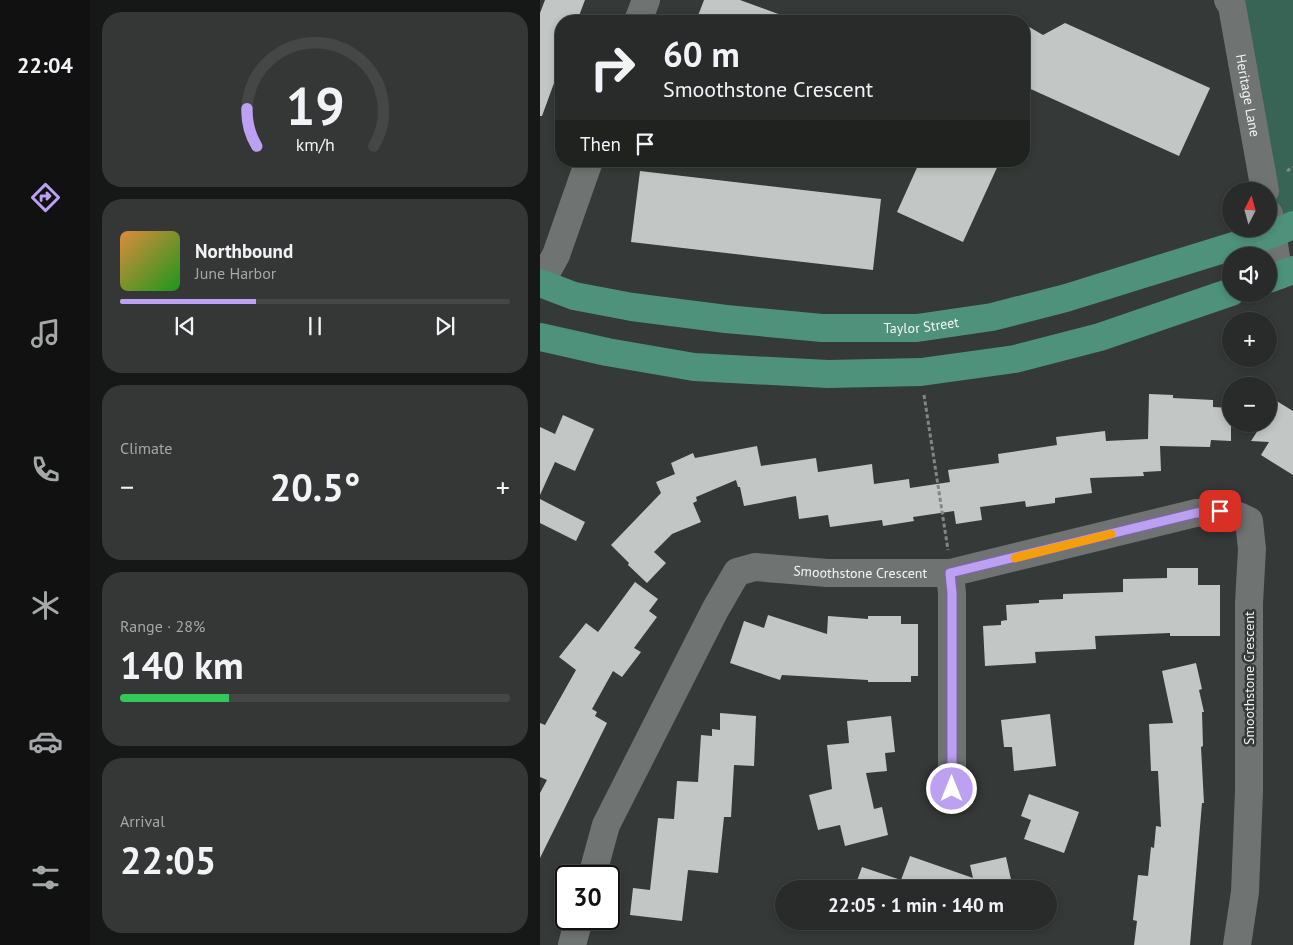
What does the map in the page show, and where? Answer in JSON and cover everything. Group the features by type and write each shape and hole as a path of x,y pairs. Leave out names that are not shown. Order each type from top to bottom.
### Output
{"main road":[{"name":"Taylor Street","path":"540,283 574,296 632,307 716,318 822,328 917,328 992,316 1066,298 1238,238"},
{"path":"540,337 608,352 694,367 828,374 921,372 1015,359 1091,339 1222,295"}],"street":[{"path":"640,15 646,0"},
{"name":"Heritage Lane","path":"1228,0 1232,6 1263,182"},
{"path":"540,283 556,255 587,167"},
{"path":"1278,224 1280,275"},
{"name":"Smoothstone Crescent","path":"595,865 606,825 715,610 737,572 755,568 827,573 949,561 1196,513 1220,511 1234,513 1249,521 1252,549 1249,603 1249,791 1245,892 1237,945"},
{"path":"949,561 952,593 952,789"},
{"path":"572,945 577,930"}],"path":[{"path":"924,399 949,561"}],"green space":[{"path":"1228,0 1293,0 1293,225 1278,231 1278,182 1262,182"}],"building":[{"path":"545,0 585,0 579,15 555,15 555,80 542,116 540,116 540,13"},
{"path":"704,0 740,0 781,15 698,15"},
{"path":"1065,23 1210,88 1179,156 1030,89 1030,27 1043,35"},
{"path":"917,167 997,167 963,242 897,212"},
{"path":"640,171 881,199 873,270 631,242"},
{"path":"1149,394 1173,395 1173,398 1213,400 1213,407 1222,408 1222,432 1231,432 1231,441 1211,440 1210,447 1160,446 1161,471 1143,472 1144,476 1090,478 1092,493 1055,498 1055,503 1026,507 1025,501 980,507 982,520 956,524 954,511 913,517 914,521 883,526 882,520 830,527 828,515 799,519 796,496 744,506 740,487 738,487 736,480 696,497 697,501 693,503 701,522 672,534 654,552 666,563 647,583 611,545 661,493 656,482 675,474 671,463 693,453 695,458 757,446 761,466 816,458 818,472 872,464 874,484 909,479 910,488 950,482 948,470 999,463 998,454 1057,445 1056,437 1105,431 1106,441 1148,439"},
{"path":"1277,401 1293,411 1293,475 1261,455 1269,442 1251,441 1257,432 1277,432"},
{"path":"563,415 594,429 575,471 555,462 540,495 540,427 555,434"},
{"path":"540,499 585,522 576,541 540,523"},
{"path":"1167,568 1198,568 1198,585 1220,585 1220,636 1170,636 1170,633 1095,636 1096,649 1035,652 1036,663 985,666 983,626 1001,625 1001,621 1007,620 1006,605 1039,603 1039,600 1063,599 1063,594 1123,592 1123,579 1167,578"},
{"path":"635,582 658,599 649,611 657,617 634,648 641,652 622,677 613,671 592,709 597,712 595,716 607,723 540,858 540,793 547,780 540,777 540,723 545,725 576,670 559,657 586,623 598,632"},
{"path":"768,615 827,634 828,616 868,619 868,616 901,616 901,624 918,624 918,676 911,676 911,682 868,682 868,680 782,675 780,680 730,663 744,621 764,628"},
{"path":"1196,663 1202,689 1199,690 1204,712 1202,712 1203,746 1201,747 1204,803 1202,803 1190,945 1134,945 1137,921 1133,920 1138,875 1148,876 1151,847 1154,848 1156,826 1161,827 1158,771 1151,771 1149,724 1173,723 1162,671"},
{"path":"720,713 756,716 754,766 734,765 731,817 724,817 718,873 688,870 682,921 630,915 633,888 650,890 658,818 674,819 677,781 698,782 701,735 712,736 712,729 720,730"},
{"path":"1050,714 1056,766 1014,771 1012,747 1004,747 1001,720"},
{"path":"891,716 895,752 885,753 887,771 866,773 874,809 882,807 888,835 845,846 840,825 818,830 809,795 832,789 827,745 849,743 847,721"},
{"path":"1029,794 1079,812 1064,853 1024,839 1031,820 1021,816"},
{"path":"910,856 973,878 970,865 1006,857 1011,880 901,880"},
{"path":"862,867 901,880 857,880"}],"slow traffic":[{"path":"1015,558 1111,534"}],"route":[{"path":"952,789 952,593 950,573 1196,513 1220,511"}]}
